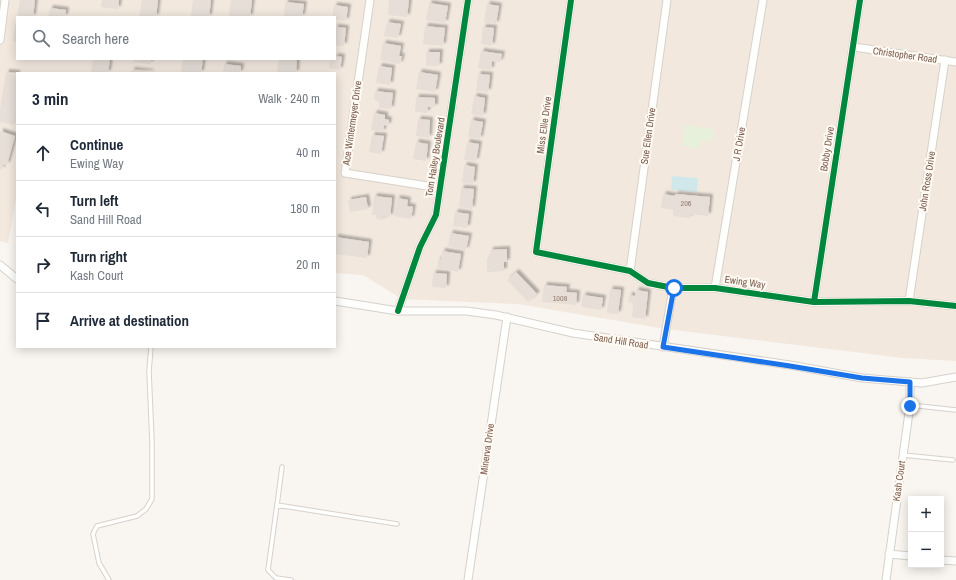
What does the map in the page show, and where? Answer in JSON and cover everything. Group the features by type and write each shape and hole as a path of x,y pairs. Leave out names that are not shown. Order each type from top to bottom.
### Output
{"street":[{"path":"0,40 5,0"},
{"name":"Ace Wintermeyer Drive","path":"370,0 345,173 440,188"},
{"name":"Tom Hailey Boulevard","path":"398,311 420,247 436,215 468,0"},
{"name":"Miss Ellie Drive","path":"536,252 571,0"},
{"name":"Sue Ellen Drive","path":"630,271 667,0"},
{"name":"J R Drive","path":"715,288 763,0"},
{"name":"Bobby Drive","path":"814,302 860,0"},
{"name":"Christopher Road","path":"854,47 956,62"},
{"name":"John Ross Drive","path":"909,301 945,60"},
{"name":"Ewing Way","path":"536,252 630,271 648,283 674,288 715,288 814,302 909,301 956,306"},
{"path":"0,265 16,278"},
{"path":"663,347 674,288"},
{"name":"Sand Hill Road","path":"336,301 398,311 466,311 507,317 573,333 862,378 922,383 956,377"},
{"name":"Minerva Drive","path":"468,580 507,317"},
{"name":"Kash Court","path":"886,580 910,406 910,382"},
{"path":"889,554 908,556"},
{"path":"944,560 956,561"}],"lane":[{"path":"109,580 99,563 93,534 97,526 137,516 146,509 152,499 152,442 149,372 151,348"},
{"path":"910,406 956,410"},
{"path":"903,455 954,460"},
{"path":"282,468 268,570 276,578 291,580"},
{"path":"277,505 397,524"}],"shaded area":[{"path":"0,0 956,0 956,361 903,358 666,329 518,304 402,299 363,275 336,273 336,72 16,72 16,199 8,243 0,241"}],"green space":[{"path":"685,125 714,130 712,142 701,140 700,149 682,146"}],"water":[{"path":"672,176 698,178 697,192 671,190"}],"building":[{"path":"20,0 35,0 33,16 17,16"},
{"path":"102,0 119,0 118,9 101,7"},
{"path":"142,0 158,0 156,16 139,16"},
{"path":"193,0 211,0 209,16 191,16"},
{"path":"231,0 252,0 250,16 229,16"},
{"path":"389,0 409,0 407,17 388,15"},
{"path":"285,2 304,4 302,16 284,16"},
{"path":"429,3 448,6 445,23 426,20"},
{"path":"487,4 499,6 496,24 484,22"},
{"path":"334,5 348,7 346,21 336,19 336,16 332,16"},
{"path":"50,8 66,10 65,16 48,16"},
{"path":"16,21 16,42 13,41"},
{"path":"387,22 401,24 398,38 384,36"},
{"path":"425,26 445,28 443,46 423,44"},
{"path":"336,27 346,28 344,46 336,45"},
{"path":"483,27 494,28 492,46 481,44"},
{"path":"383,43 401,46 399,56 402,56 400,64 380,60"},
{"path":"481,51 502,54 500,62 492,61 491,70 478,68"},
{"path":"426,52 440,52 439,66 426,66"},
{"path":"336,56 342,57 340,70 329,68 330,60 336,60"},
{"path":"93,60 110,60 108,72 91,72"},
{"path":"134,60 151,60 150,64 133,62"},
{"path":"183,60 203,60 201,72 181,72"},
{"path":"279,60 297,60 296,72 277,72"},
{"path":"224,64 241,66 240,72 223,72"},
{"path":"379,66 392,68 390,85 376,83"},
{"path":"132,70 151,72 131,72"},
{"path":"6,72 16,73 15,125 0,122 0,109"},
{"path":"419,72 438,75 435,92 416,89"},
{"path":"478,74 490,75 488,92 476,91"},
{"path":"375,91 393,93 391,109 379,108 379,101 374,100"},
{"path":"474,96 485,98 483,116 471,114"},
{"path":"416,97 435,98 435,107 428,107 427,113 415,112"},
{"path":"374,113 385,115 385,119 389,120 388,126 384,125 383,132 371,130"},
{"path":"418,119 430,120 429,138 416,136"},
{"path":"471,120 483,122 480,139 468,137"},
{"path":"0,131 15,136 7,165 3,164 2,170 0,169"},
{"path":"372,135 384,136 381,154 369,152"},
{"path":"416,142 428,144 426,161 413,159"},
{"path":"467,142 479,144 476,161 464,160"},
{"path":"464,165 475,167 473,184 462,183"},
{"path":"461,188 474,189 472,209 459,207"},
{"path":"663,194 675,196 675,194 710,197 708,216 690,214 690,218 673,216 673,210 661,208"},
{"path":"374,196 392,198 390,217 383,216 383,220 376,219 376,215 372,215"},
{"path":"366,197 368,209 350,212 348,200"},
{"path":"397,198 408,200 407,206 413,207 411,219 394,216"},
{"path":"455,212 469,214 467,228 453,226"},
{"path":"450,233 469,236 466,250 448,247"},
{"path":"336,237 369,242 367,258 336,254"},
{"path":"507,249 507,262 504,262 504,271 487,272 487,258 490,258 490,250"},
{"path":"442,251 461,254 458,272 437,268 438,259 441,260"},
{"path":"516,272 537,294 528,302 507,280"},
{"path":"433,273 447,274 446,288 432,287"},
{"path":"544,285 567,287 566,292 577,293 576,305 542,302"},
{"path":"610,289 621,290 618,314 607,313"},
{"path":"636,290 648,292 645,319 632,317 633,303 628,302 629,295 635,296"},
{"path":"583,295 603,298 601,310 581,307"}],"cycle path":[{"path":"398,311 420,247 436,215 468,0"},
{"path":"571,0 536,252 630,271 648,283 673,288 715,288 814,302 909,301 956,306"},
{"path":"814,302 860,0"}],"route":[{"path":"674,288 663,347 862,378 910,382 910,406"}]}
